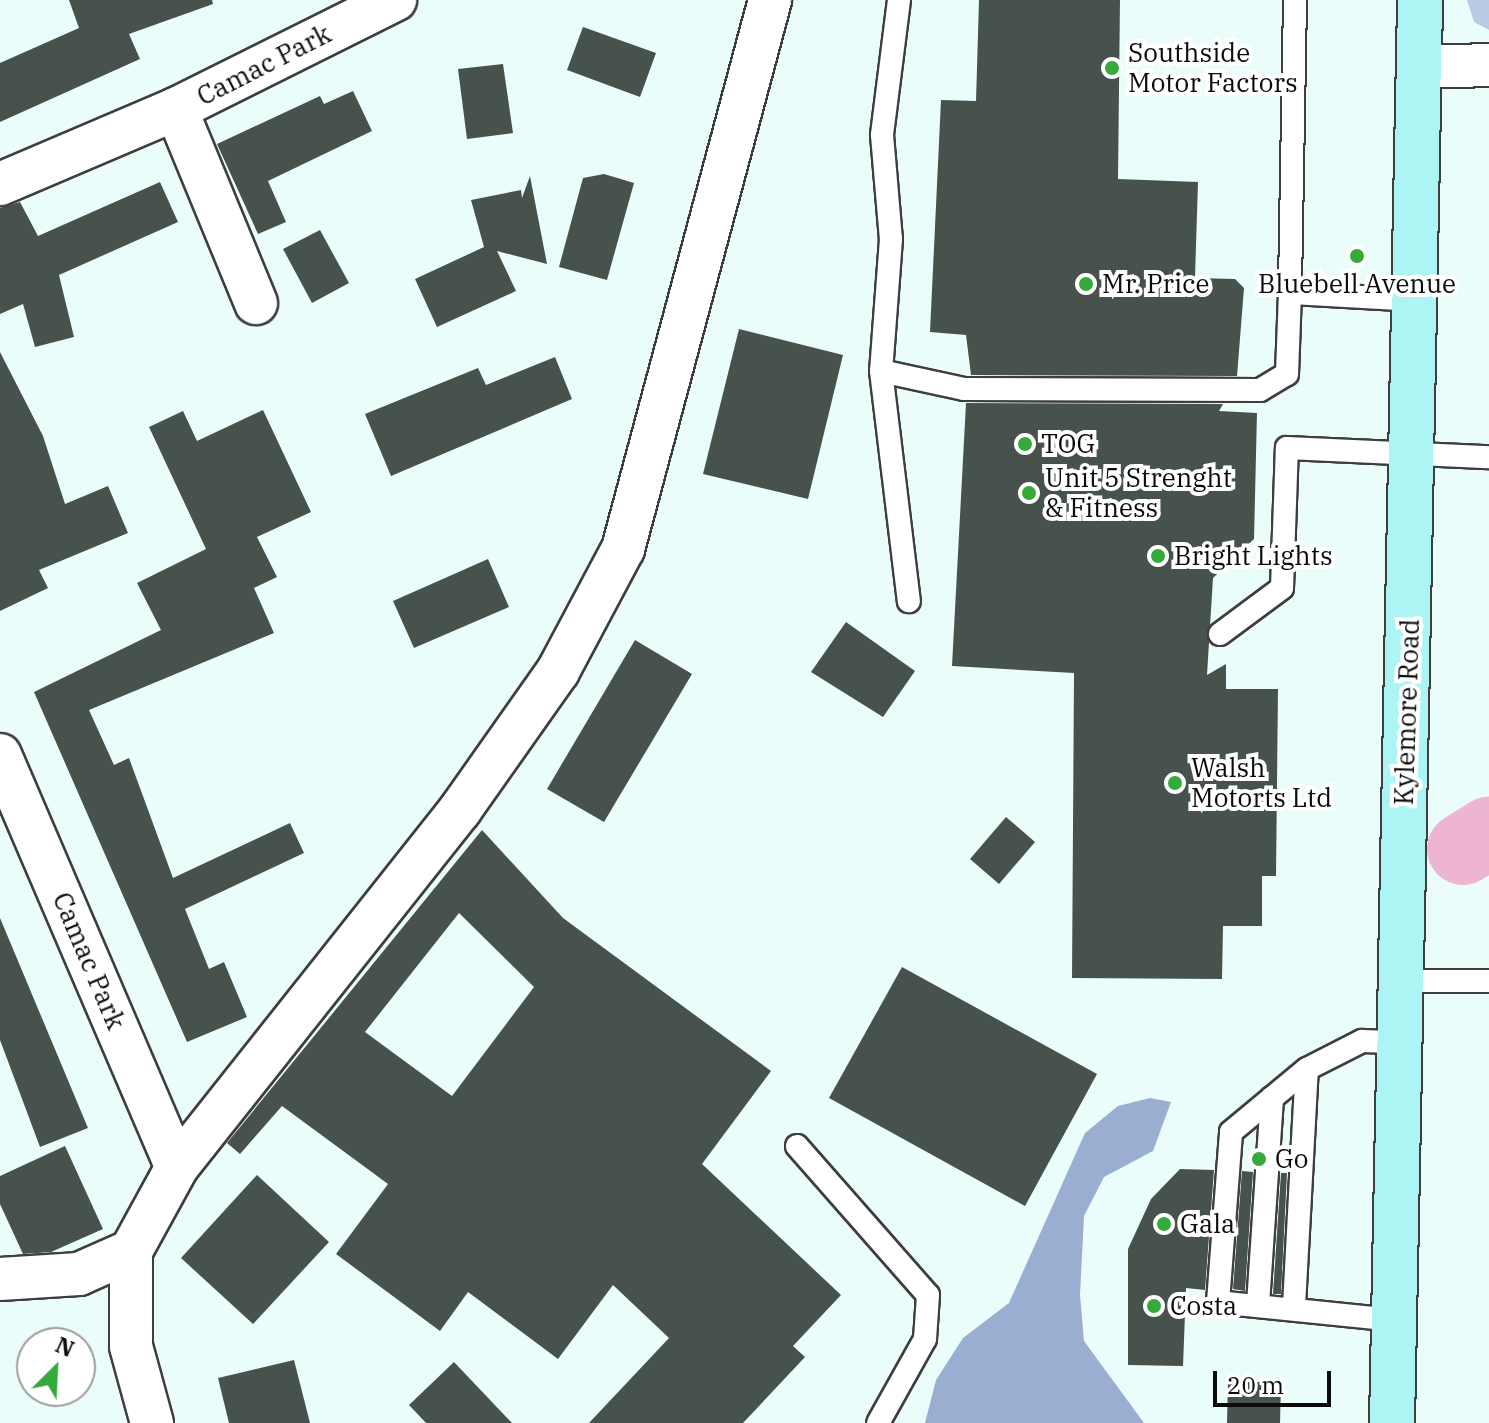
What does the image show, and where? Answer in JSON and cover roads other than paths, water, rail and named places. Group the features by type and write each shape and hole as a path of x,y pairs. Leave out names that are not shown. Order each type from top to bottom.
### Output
{"main road":[{"name":"Kylemore Road","path":"1392,1423 1398,981 1420,0"}],"street":[{"name":"Camac Park","path":"0,184 176,109 395,0"},
{"path":"152,1423 131,1346 131,1251 177,1167 460,810 558,671 623,549 770,0"},
{"path":"1419,67 1489,65"},
{"name":"Camac Park","path":"176,109 256,303"},
{"name":"Camac Park","path":"0,755 177,1167"},
{"path":"0,1279 79,1274 131,1251"}],"lane":[{"path":"899,0 882,135 891,239 881,371 909,601"},
{"path":"881,371 964,389 1260,390 1287,374 1295,0"},
{"path":"1290,293 1414,300"},
{"path":"1220,634 1282,588 1287,448 1489,457"},
{"path":"1398,981 1489,981"},
{"path":"1394,1320 1294,1306 1218,1302 1231,1132 1307,1069 1362,1041 1398,1042"},
{"path":"1294,1306 1307,1069"},
{"path":"1258,1304 1272,1097"},
{"path":"797,1146 928,1295 925,1339 878,1423"}],"waterway":[{"path":"1463,849 1489,833"}],"place":[{"name":"Southside Motor Factors","path":"1112,68"},
{"name":"Bluebell Avenue","path":"1357,256"},
{"name":"Mr. Price","path":"1086,284"},
{"name":"TOG","path":"1025,444"},
{"name":"Unit 5 Strenght & Fitness","path":"1029,493"},
{"name":"Bright Lights","path":"1158,556"},
{"name":"Walsh Motorts Ltd","path":"1175,783"},
{"name":"Go","path":"1259,1159"},
{"name":"Gala","path":"1164,1224"},
{"name":"Costa","path":"1154,1306"}]}
